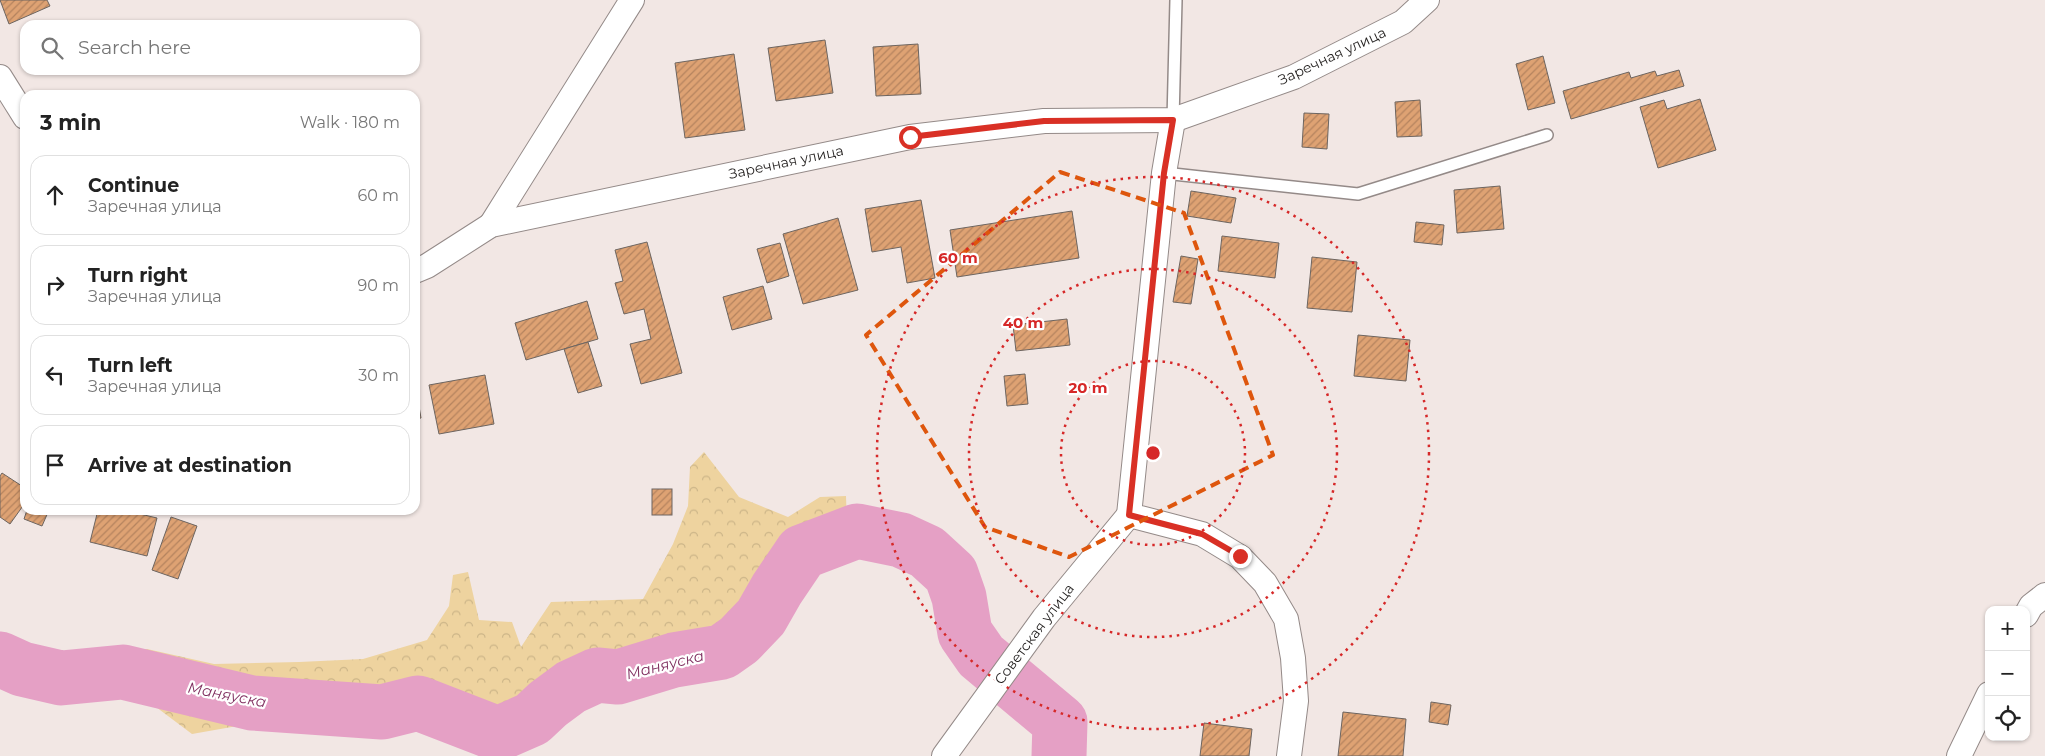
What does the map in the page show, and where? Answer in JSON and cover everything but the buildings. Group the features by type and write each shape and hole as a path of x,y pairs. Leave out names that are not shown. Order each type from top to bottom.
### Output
{"street":[{"path":"491,224 632,0"},
{"name":"Заречная улица","path":"420,269 491,224 910,137 1044,121 1173,120 1294,76 1403,22 1428,0"},
{"path":"0,77 20,109"},
{"path":"1173,120 1164,173 1129,515 1202,534 1240,556 1266,584 1286,619 1293,658 1296,701 1289,756"},
{"name":"Советская улица","path":"944,756 1044,618 1129,515"},
{"path":"2030,608 2045,595"},
{"path":"1959,756 1988,696"}],"lane":[{"path":"1173,120 1176,0"},
{"path":"1164,173 1358,194 1547,135"}],"highlighted area":[{"path":"1060,172 1184,213 1273,455 1069,557 985,527 866,335"}],"green space":[{"path":"704,452 739,497 788,517 820,497 846,496 847,525 843,535 787,553 776,566 740,621 706,645 634,672 515,722 442,721 243,725 192,734 148,701 123,662 123,650 147,649 214,664 363,659 427,640 449,606 453,575 468,572 479,620 512,622 521,647 551,602 643,599 673,544 688,506 690,467"}],"waterway":[{"name":"Маняуска","path":"0,659 22,669 61,678 123,672 252,703 382,712 418,703 498,734 532,719 571,687 597,675 618,677 674,660 722,652 739,640 761,617 802,552 857,531 901,540 927,552 951,574 959,597 965,633 981,656 1060,722 1059,756"}],"route":[{"path":"910,137 1044,121 1173,120 1164,173 1129,515 1202,534 1240,556"}]}
